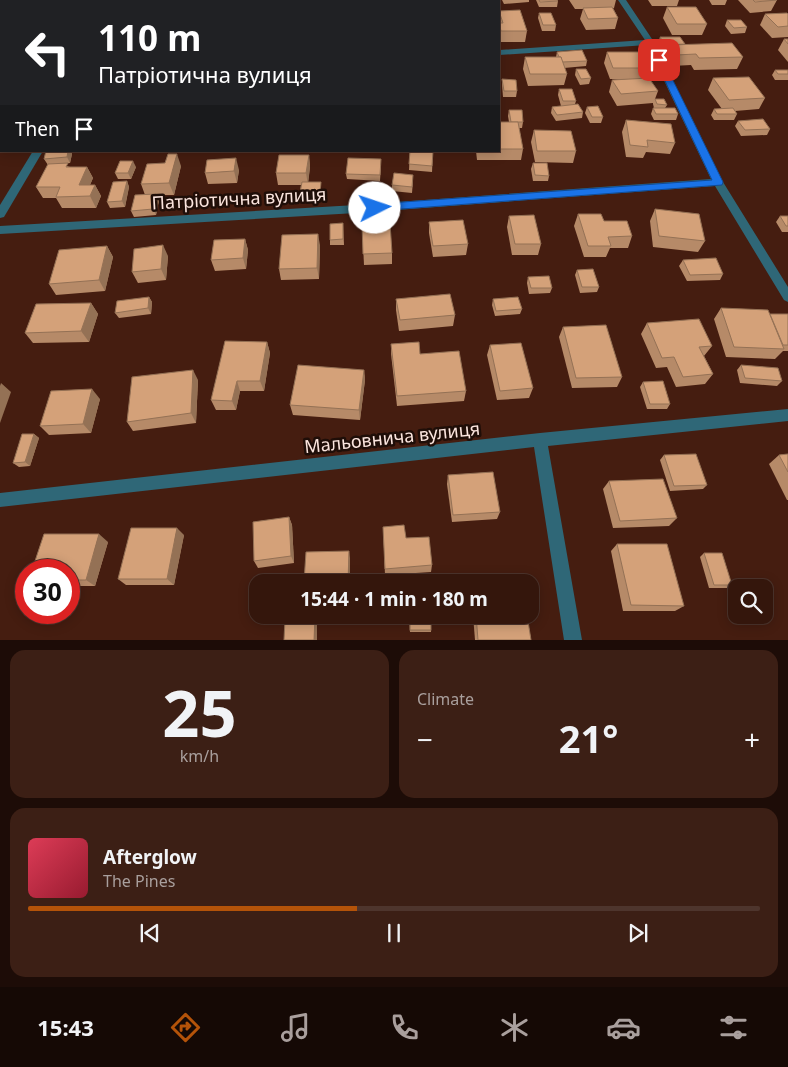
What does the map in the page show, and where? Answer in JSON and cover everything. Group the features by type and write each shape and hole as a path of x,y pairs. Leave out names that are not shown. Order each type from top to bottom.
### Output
{"street":[{"path":"622,0 650,42 718,182 788,297"},
{"path":"500,53 650,42"},
{"path":"0,214 37,152"},
{"name":"Патріотична вулиця","path":"0,230 356,209 718,182"},
{"name":"Мальовнича вулиця","path":"0,500 540,440 788,415"},
{"path":"540,440 573,640"}],"building":[{"path":"539,0 557,0 558,1 540,2"},
{"path":"753,0 777,0 755,2"},
{"path":"612,7 618,18 588,19 583,8"},
{"path":"667,7 696,7 707,24 677,24"},
{"path":"520,10 527,31 501,31 500,23 503,23 500,11"},
{"path":"539,13 551,13 556,25 543,25"},
{"path":"787,13 788,26 778,27 765,14"},
{"path":"727,20 741,20 747,27 734,28"},
{"path":"660,37 680,37 685,44 666,47"},
{"path":"732,43 743,57 699,58 696,54 676,55 670,45"},
{"path":"582,50 587,61 562,62 557,52"},
{"path":"607,52 641,52 648,68 613,68"},
{"path":"525,57 561,57 567,74 530,74"},
{"path":"576,69 586,69 591,78 581,79"},
{"path":"775,70 788,70 788,74 778,74"},
{"path":"749,77 765,98 729,100 713,78"},
{"path":"649,78 658,91 621,94 612,80"},
{"path":"502,79 516,80 517,91 504,91"},
{"path":"559,89 572,89 576,101 563,101"},
{"path":"655,99 664,99 667,105 657,104"},
{"path":"578,104 583,112 557,115 552,107"},
{"path":"598,106 603,117 592,117 587,107"},
{"path":"653,108 675,108 678,114 656,114"},
{"path":"733,108 737,114 717,114 714,109"},
{"path":"509,110 522,110 523,122 511,122"},
{"path":"763,119 770,129 745,130 738,121"},
{"path":"626,120 671,124 675,143 647,140 648,147 630,145"},
{"path":"500,122 518,122 523,149 500,149"},
{"path":"534,130 571,131 576,151 537,151"},
{"path":"46,152 68,152 67,157 44,159"},
{"path":"410,152 433,152 432,166 409,164"},
{"path":"168,154 177,154 169,183 141,184 147,164 165,163"},
{"path":"279,155 309,155 306,173 276,173"},
{"path":"236,158 234,171 205,173 207,160"},
{"path":"348,158 381,159 380,175 346,174"},
{"path":"120,161 133,161 128,173 115,173"},
{"path":"68,163 66,167 87,167 79,185 95,185 90,196 56,197 60,187 36,187 48,164"},
{"path":"533,163 547,163 549,176 535,175"},
{"path":"394,173 413,175 412,187 392,185"},
{"path":"127,181 122,201 107,202 113,182"},
{"path":"302,182 321,182 320,193 300,193"},
{"path":"156,194 153,209 131,211 135,195"},
{"path":"655,209 699,214 705,241 659,236"},
{"path":"578,214 601,214 604,221 627,221 632,236 608,237 611,246 588,246"},
{"path":"534,215 541,244 515,244 509,216"},
{"path":"780,216 788,216 788,226 786,226"},
{"path":"463,220 468,244 433,246 429,222"},
{"path":"343,223 343,239 330,240 330,224"},
{"path":"390,223 392,253 363,254 362,224"},
{"path":"318,234 317,268 279,269 282,235"},
{"path":"245,239 243,258 211,260 214,240"},
{"path":"163,245 161,269 132,272 134,249"},
{"path":"107,246 99,280 49,284 59,250"},
{"path":"716,258 723,274 690,275 683,260"},
{"path":"593,269 599,287 582,287 577,270"},
{"path":"549,276 552,288 531,288 528,277"},
{"path":"450,294 455,315 400,320 396,299"},
{"path":"149,297 148,308 115,313 117,301"},
{"path":"518,297 522,309 496,311 493,299"},
{"path":"91,303 81,331 25,333 36,304"},
{"path":"721,308 768,310 784,349 734,347"},
{"path":"770,314 788,314 788,345 783,345"},
{"path":"699,319 712,346 699,347 713,374 683,377 674,357 662,358 647,323"},
{"path":"606,325 622,377 576,378 563,327"},
{"path":"225,341 267,342 260,381 237,381 232,401 211,400"},
{"path":"419,342 420,354 459,351 466,391 397,396 391,344"},
{"path":"521,343 533,388 500,391 490,345"},
{"path":"298,365 364,370 359,410 290,405"},
{"path":"741,365 778,368 782,381 745,378"},
{"path":"193,370 191,413 127,422 132,377"},
{"path":"663,381 670,404 650,404 643,382"},
{"path":"92,389 83,424 40,426 51,391"},
{"path":"22,434 34,434 25,462 13,463"},
{"path":"696,454 707,485 674,486 664,455"},
{"path":"788,454 788,472 779,455"},
{"path":"493,472 500,512 453,515 448,475"},
{"path":"663,479 677,518 620,521 609,481"},
{"path":"289,517 291,556 254,561 253,522"},
{"path":"404,525 406,538 429,537 432,565 385,569 383,527"},
{"path":"131,528 177,528 167,579 118,579"},
{"path":"44,534 99,534 86,580 80,580 80,559 36,559"},
{"path":"617,544 667,544 684,606 631,605"},
{"path":"349,551 348,574 305,574 306,552"},
{"path":"704,553 722,553 730,579 728,579 728,585 714,585"},
{"path":"285,624 315,624 314,640 284,640"},
{"path":"410,624 431,624 431,630 410,630"},
{"path":"477,624 528,624 531,640 478,640"}],"route":[{"path":"375,208 718,182 659,60"}]}
